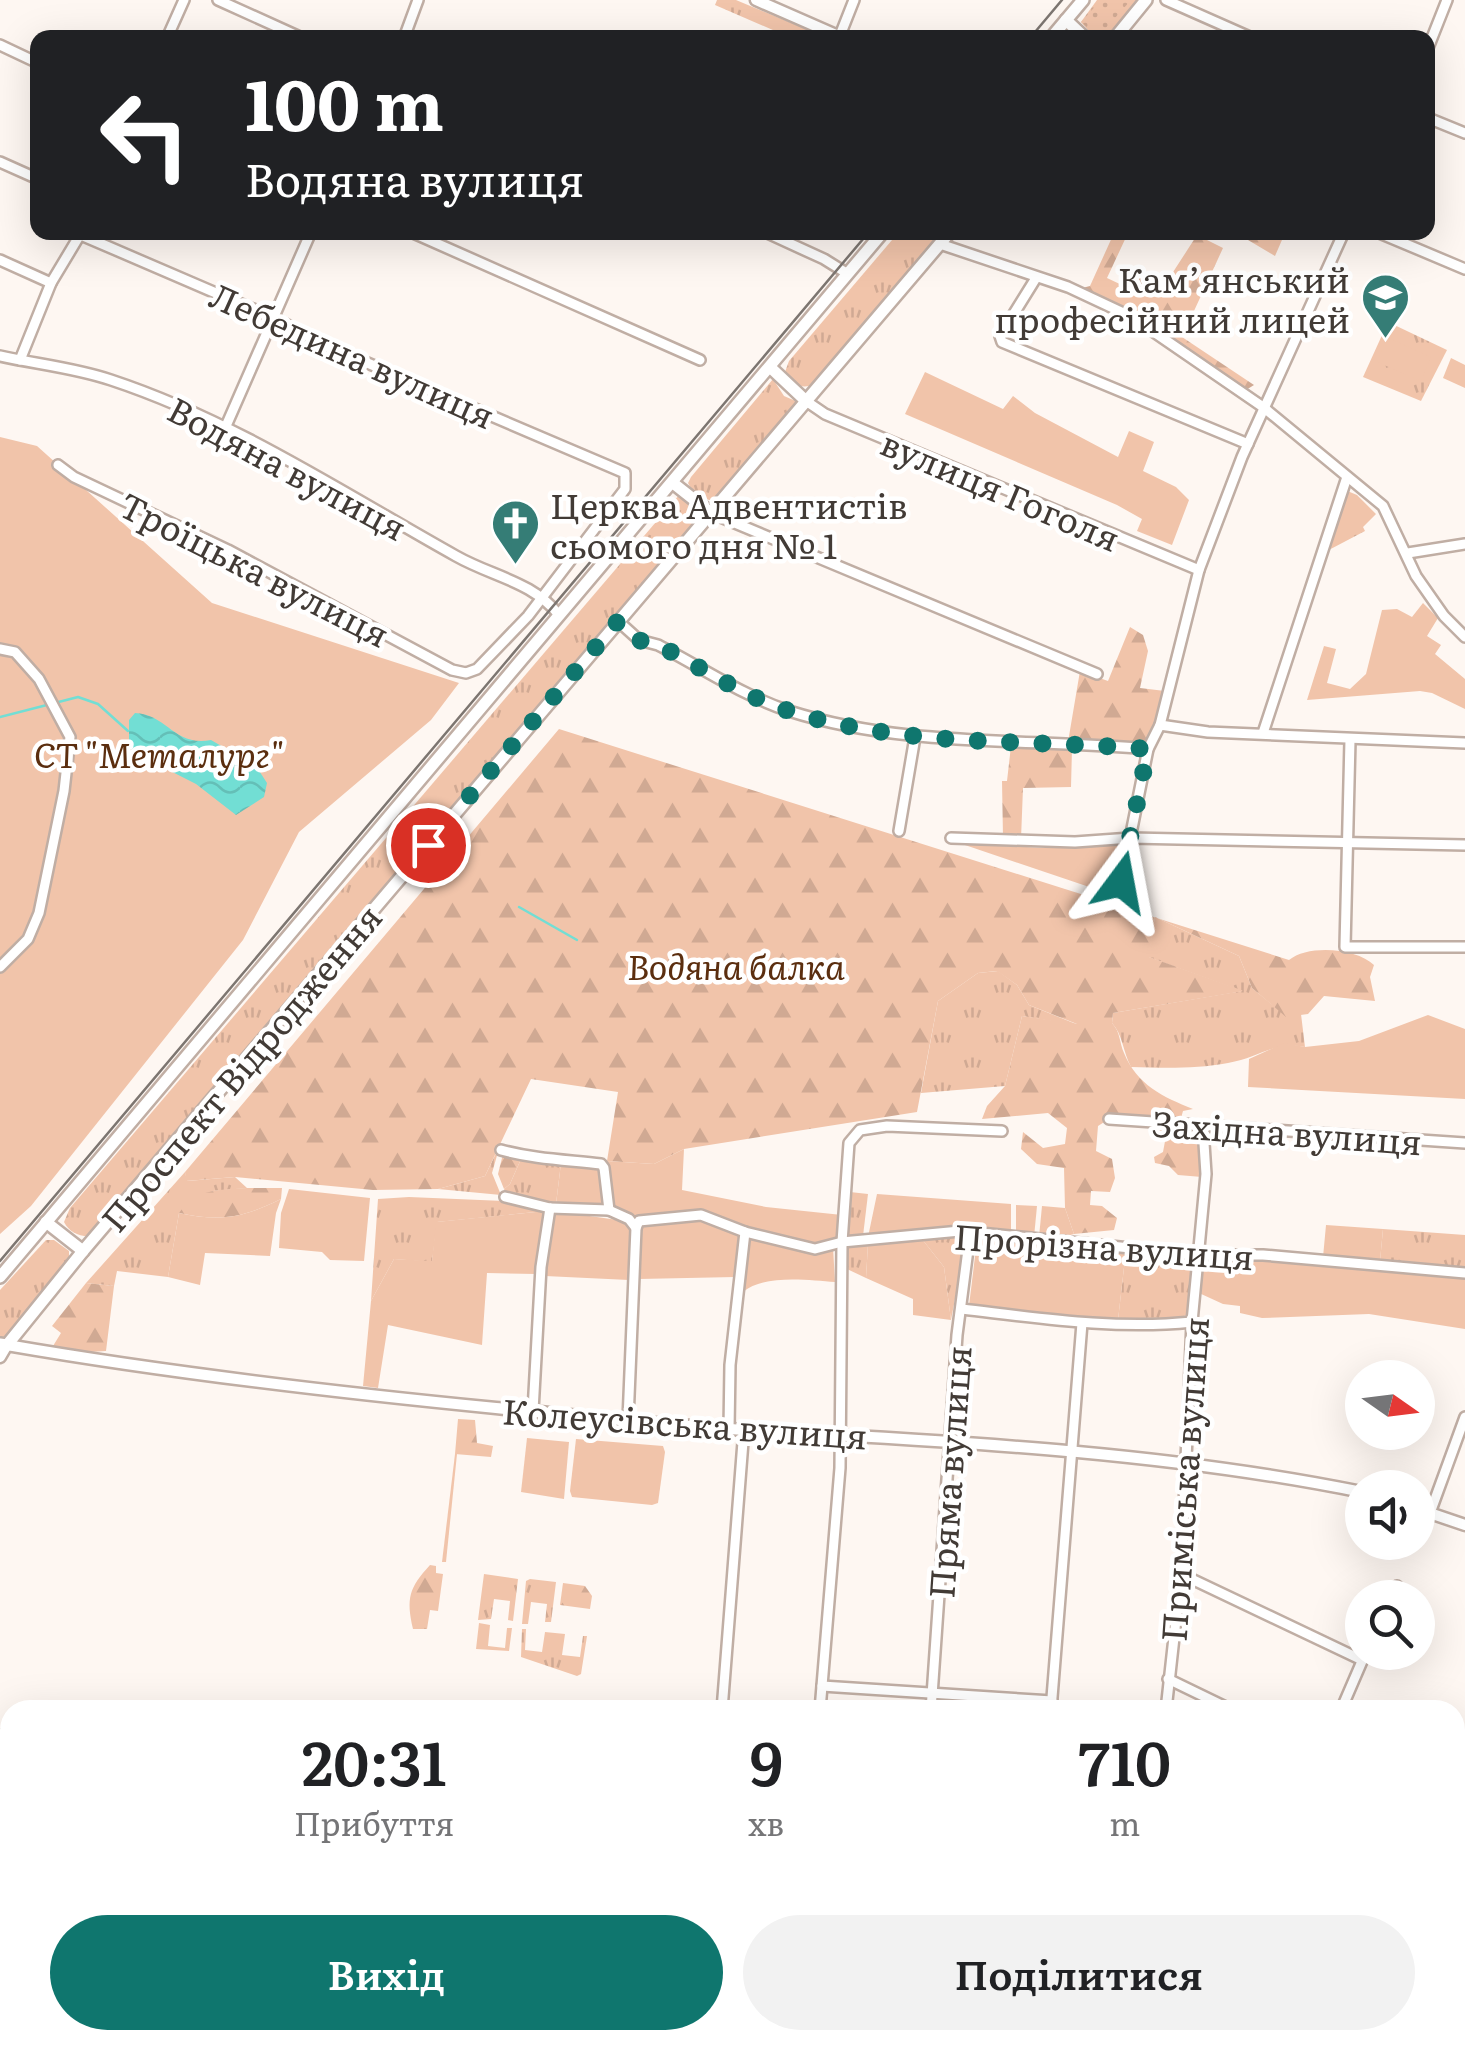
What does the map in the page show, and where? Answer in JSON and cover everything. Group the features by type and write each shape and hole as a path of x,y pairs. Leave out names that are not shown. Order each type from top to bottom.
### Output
{"main road":[{"path":"1057,30 1083,0"},
{"path":"1122,30 1146,0"},
{"path":"1066,20 1077,30"},
{"name":"Проспект Відродження","path":"0,1277 877,240"},
{"name":"Проспект Відродження","path":"2,1348 943,240"},
{"path":"770,368 806,401"},
{"path":"673,483 711,512"},
{"path":"46,1222 83,1250"}],"street":[{"path":"171,30 184,0"},
{"path":"218,0 284,30"},
{"path":"407,30 418,0"},
{"path":"756,0 824,30"},
{"path":"843,30 854,0"},
{"path":"1166,0 1234,30"},
{"path":"1435,31 1448,0"},
{"path":"0,45 30,58"},
{"path":"1435,121 1465,133"},
{"path":"0,162 30,175"},
{"path":"20,360 51,284 77,240"},
{"name":"Лебедина вулиця","path":"95,240 274,318 323,344 625,474 625,489 543,594"},
{"path":"226,426 307,240"},
{"path":"429,240 700,360"},
{"path":"782,240 848,274"},
{"path":"1121,882 1148,749 1160,724 1199,570 1263,407 1340,240"},
{"path":"1396,240 1465,269"},
{"path":"940,244 1068,287 1132,317 1263,407 1383,506 1416,576 1465,638"},
{"path":"0,260 51,284"},
{"path":"1036,278 1000,336 1002,342 1248,444"},
{"name":"Водяна вулиця","path":"0,356 110,379 226,426 467,562 543,594 559,614"},
{"name":"вулиця Гоголя","path":"806,401 824,414 1199,570"},
{"name":"Троїцька вулиця","path":"58,465 228,550 452,670 466,673 477,669 528,616 543,594"},
{"path":"1263,733 1347,478"},
{"path":"711,512 1097,674"},
{"path":"1408,553 1465,544"},
{"path":"618,621 638,640 658,645 786,710 856,728 915,737 1148,749"},
{"path":"0,649 14,652 39,679 70,737 64,792 39,913 28,939 0,967"},
{"path":"1160,724 1208,732 1465,742"},
{"path":"899,831 915,737"},
{"path":"1350,740 1345,947 1465,947"},
{"path":"951,838 1465,845"},
{"name":"Західна вулиця","path":"1108,1119 1465,1143"},
{"path":"821,1700 840,1434 842,1242 849,1143 860,1130 887,1126 1002,1132"},
{"name":"Приміська вулиця","path":"1167,1700 1188,1465 1192,1322 1206,1174 1203,1128"},
{"path":"502,1150 522,1156 600,1164 604,1168 609,1210"},
{"path":"505,1198 550,1208 609,1210 629,1218 636,1228 628,1420"},
{"path":"533,1411 541,1267 550,1208"},
{"name":"Прорізна вулиця","path":"636,1228 638,1221 701,1215 745,1232 815,1248 960,1231 1200,1255 1263,1254 1465,1273"},
{"path":"730,1429 730,1366 745,1232"},
{"name":"Пряма вулиця","path":"932,1700 958,1335 970,1234"},
{"path":"962,1309 1151,1326 1192,1322"},
{"path":"1051,1700 1082,1322"},
{"name":"Колеусівська вулиця","path":"2,1348 177,1372 533,1411 1070,1452 1294,1478 1345,1488"},
{"path":"1435,1499 1465,1417"},
{"path":"723,1700 744,1429"},
{"path":"1435,1515 1465,1525"},
{"path":"1181,1574 1345,1647"},
{"path":"1344,1700 1358,1670"},
{"path":"1168,1679 1211,1700"},
{"path":"822,1686 932,1690 1011,1700"}],"green space":[{"path":"717,0 736,0 808,30 773,30 715,5"},
{"path":"1097,0 1141,0 1116,30 1088,30 1081,22"},
{"path":"1101,0 1131,0 1104,30 1090,30 1081,22"},
{"path":"892,240 935,240 815,384 794,383 785,372 789,361"},
{"path":"1111,240 1125,240 1107,278 1124,286 1133,268 1166,283 1194,240 1207,240 1223,248 1182,337 1254,385 1246,390 1132,315 1078,289 1090,286"},
{"path":"1248,240 1282,240 1275,256"},
{"path":"1388,322 1447,350 1421,401 1363,377"},
{"path":"1387,337 1431,357 1421,381 1377,362"},
{"path":"1451,358 1465,365 1465,388 1443,378"},
{"path":"925,372 1003,409 1013,396 1035,413 1118,457 1129,431 1154,442 1143,471 1176,487 1189,500 1172,545 1137,531 1142,519 1117,505 905,414"},
{"path":"773,379 784,396 798,402 718,499 700,497 688,483 691,477"},
{"name":"СТ \"Металург\"","path":"0,437 37,446 212,603 459,683 431,720 299,832 243,940 31,1206 0,1234"},
{"path":"1345,490 1357,495 1376,514 1363,527 1365,531 1325,552"},
{"path":"679,495 703,514 91,1236 72,1231 64,1222 70,1208"},
{"path":"1423,603 1438,618 1427,636 1441,645 1435,654 1465,679 1465,709 1420,691 1307,700 1324,646 1336,649 1327,683 1350,689 1366,674 1382,610 1397,609 1412,617"},
{"path":"1130,627 1143,635 1148,651 1140,688 1165,691 1158,723 1146,747 1068,742 1080,671 1108,681"},
{"name":"Водяна балка","path":"559,729 1155,918 1149,957 1244,991 1113,1013 1112,1023 1136,1074 1161,1094 1193,1109 1183,1111 1179,1125 1109,1119 1098,1126 1096,1151 1112,1159 1115,1178 1110,1192 1091,1191 1090,1205 1102,1206 1117,1218 1114,1230 1074,1234 1065,1208 1064,1168 1037,1164 1021,1149 1023,1132 1043,1148 1065,1144 1067,1128 1048,1113 982,1119 987,1106 1005,1086 1022,1016 1077,1024 1029,1005 1017,985 997,971 978,973 938,1001 917,1112 684,1149 654,1164 607,1161 618,1092 531,1079 485,1176 438,1189 373,1190 235,1177 186,1181 185,1172"},
{"path":"1011,746 1072,749 1071,787 1023,788 1021,839 1003,838 1002,781 1007,781"},
{"path":"1125,842 1110,894 962,844 1046,848"},
{"path":"1155,917 1239,956 1252,988 1286,1016 1301,1014 1305,1047 1284,1046 1216,1065 1131,1067 1112,1023 1113,1013 1242,991 1148,957"},
{"path":"1159,919 1289,960 1320,950 1356,955 1374,965 1370,977 1375,1001 1324,996 1308,1014 1286,1017 1252,988 1239,956"},
{"path":"998,971 1017,985 1029,1005 1081,1026 1022,1016 1005,1086 921,1093 938,1001 978,973"},
{"path":"1428,1015 1465,1029 1465,1099 1248,1087 1249,1059 1284,1043 1305,1047 1359,1041"},
{"path":"1149,1129 1202,1134 1202,1177 1178,1175 1169,1166 1155,1163 1154,1157 1163,1152 1166,1136 1153,1134"},
{"path":"500,1145 492,1173 501,1195 438,1189 485,1176"},
{"path":"684,1149 682,1190 766,1207 842,1215 839,1239 815,1246 752,1230 701,1211 635,1219 612,1208 607,1161 654,1164"},
{"path":"503,1154 521,1159 504,1189 498,1174"},
{"path":"521,1159 561,1163 556,1204 506,1194 504,1189"},
{"path":"561,1163 601,1169 605,1208 556,1204"},
{"path":"185,1172 187,1181 235,1177 247,1188 213,1191 179,1213 168,1277 117,1271 114,1286 86,1283"},
{"path":"247,1188 282,1188 281,1199 231,1216 179,1213 201,1195"},
{"path":"289,1189 370,1198 364,1261 330,1260 322,1252 279,1248 281,1213"},
{"path":"850,1192 868,1194 863,1236 845,1235"},
{"path":"877,1194 1011,1204 1011,1235 962,1228 868,1237"},
{"path":"281,1199 270,1256 205,1253 200,1285 168,1277 179,1213 231,1216"},
{"path":"378,1199 504,1201 546,1211 437,1222 432,1262 394,1259 371,1301"},
{"path":"1016,1205 1037,1206 1034,1237 1016,1235"},
{"path":"1042,1206 1065,1208 1074,1234 1039,1237"},
{"path":"546,1211 536,1274 487,1273 482,1345 388,1325 378,1388 363,1386 371,1301 394,1259 432,1261 436,1222"},
{"path":"554,1211 625,1221 633,1231 629,1280 545,1276"},
{"path":"702,1219 739,1234 735,1277 639,1279 641,1224"},
{"path":"1326,1225 1383,1229 1380,1261 1323,1257"},
{"path":"1383,1229 1465,1235 1465,1271 1380,1261"},
{"path":"747,1234 778,1244 833,1247 835,1282 774,1280 743,1292"},
{"path":"967,1236 951,1320 944,1267 922,1239"},
{"path":"922,1239 944,1267 951,1320 913,1315 913,1299 866,1278 868,1244"},
{"path":"46,1240 54,1240 69,1251 69,1261 6,1337 0,1339 0,1290"},
{"path":"977,1240 1126,1250 1118,1320 969,1306"},
{"path":"868,1244 866,1278 847,1269 845,1245"},
{"path":"1126,1250 1194,1258 1188,1315 1154,1323 1118,1320"},
{"path":"1200,1259 1265,1259 1465,1278 1465,1329 1369,1314 1262,1318 1240,1313 1240,1306 1223,1304 1199,1293"},
{"path":"86,1283 114,1286 106,1351 73,1353 53,1346 61,1333 52,1326"},
{"path":"458,1419 475,1420 477,1443 493,1446 491,1457 455,1454"},
{"path":"527,1438 569,1442 564,1499 521,1492"},
{"path":"576,1439 663,1446 658,1503 572,1497"},
{"path":"455,1454 446,1562 442,1562"},
{"path":"430,1565 436,1566 436,1573 443,1574 438,1611 430,1610 427,1629 413,1629 411,1594"},
{"path":"484,1574 518,1579 513,1621 508,1620 510,1601 494,1599 491,1619 478,1620"},
{"path":"526,1581 556,1582 551,1622 545,1622 547,1604 531,1602 528,1624 522,1624"},
{"path":"563,1583 585,1586 592,1596 590,1609 560,1605"},
{"path":"479,1623 490,1625 488,1646 505,1648 507,1628 512,1628 509,1651 476,1649"},
{"path":"522,1629 526,1629 525,1650 542,1652 545,1632 565,1634 562,1655 580,1657 583,1636 587,1636 581,1674 577,1676 521,1657"}],"water":[{"path":"135,713 155,719 188,739 211,740 256,766 267,783 264,797 236,815 196,784 135,753 129,743 129,720"}],"waterway":[{"path":"0,717 78,697 98,704 128,731"},
{"path":"519,907 577,940"}],"tram line":[{"path":"1037,30 1062,0"},
{"path":"0,1261 862,240"}],"place":[{"name":"Кам’янський професійний лицей","path":"1385,340"},
{"name":"Церква Адвентистів сьомого дня № 1","path":"515,566"}],"route":[{"path":"428,845 618,621 638,640 658,645 786,710 856,728 915,737 1148,749 1121,882"}]}
